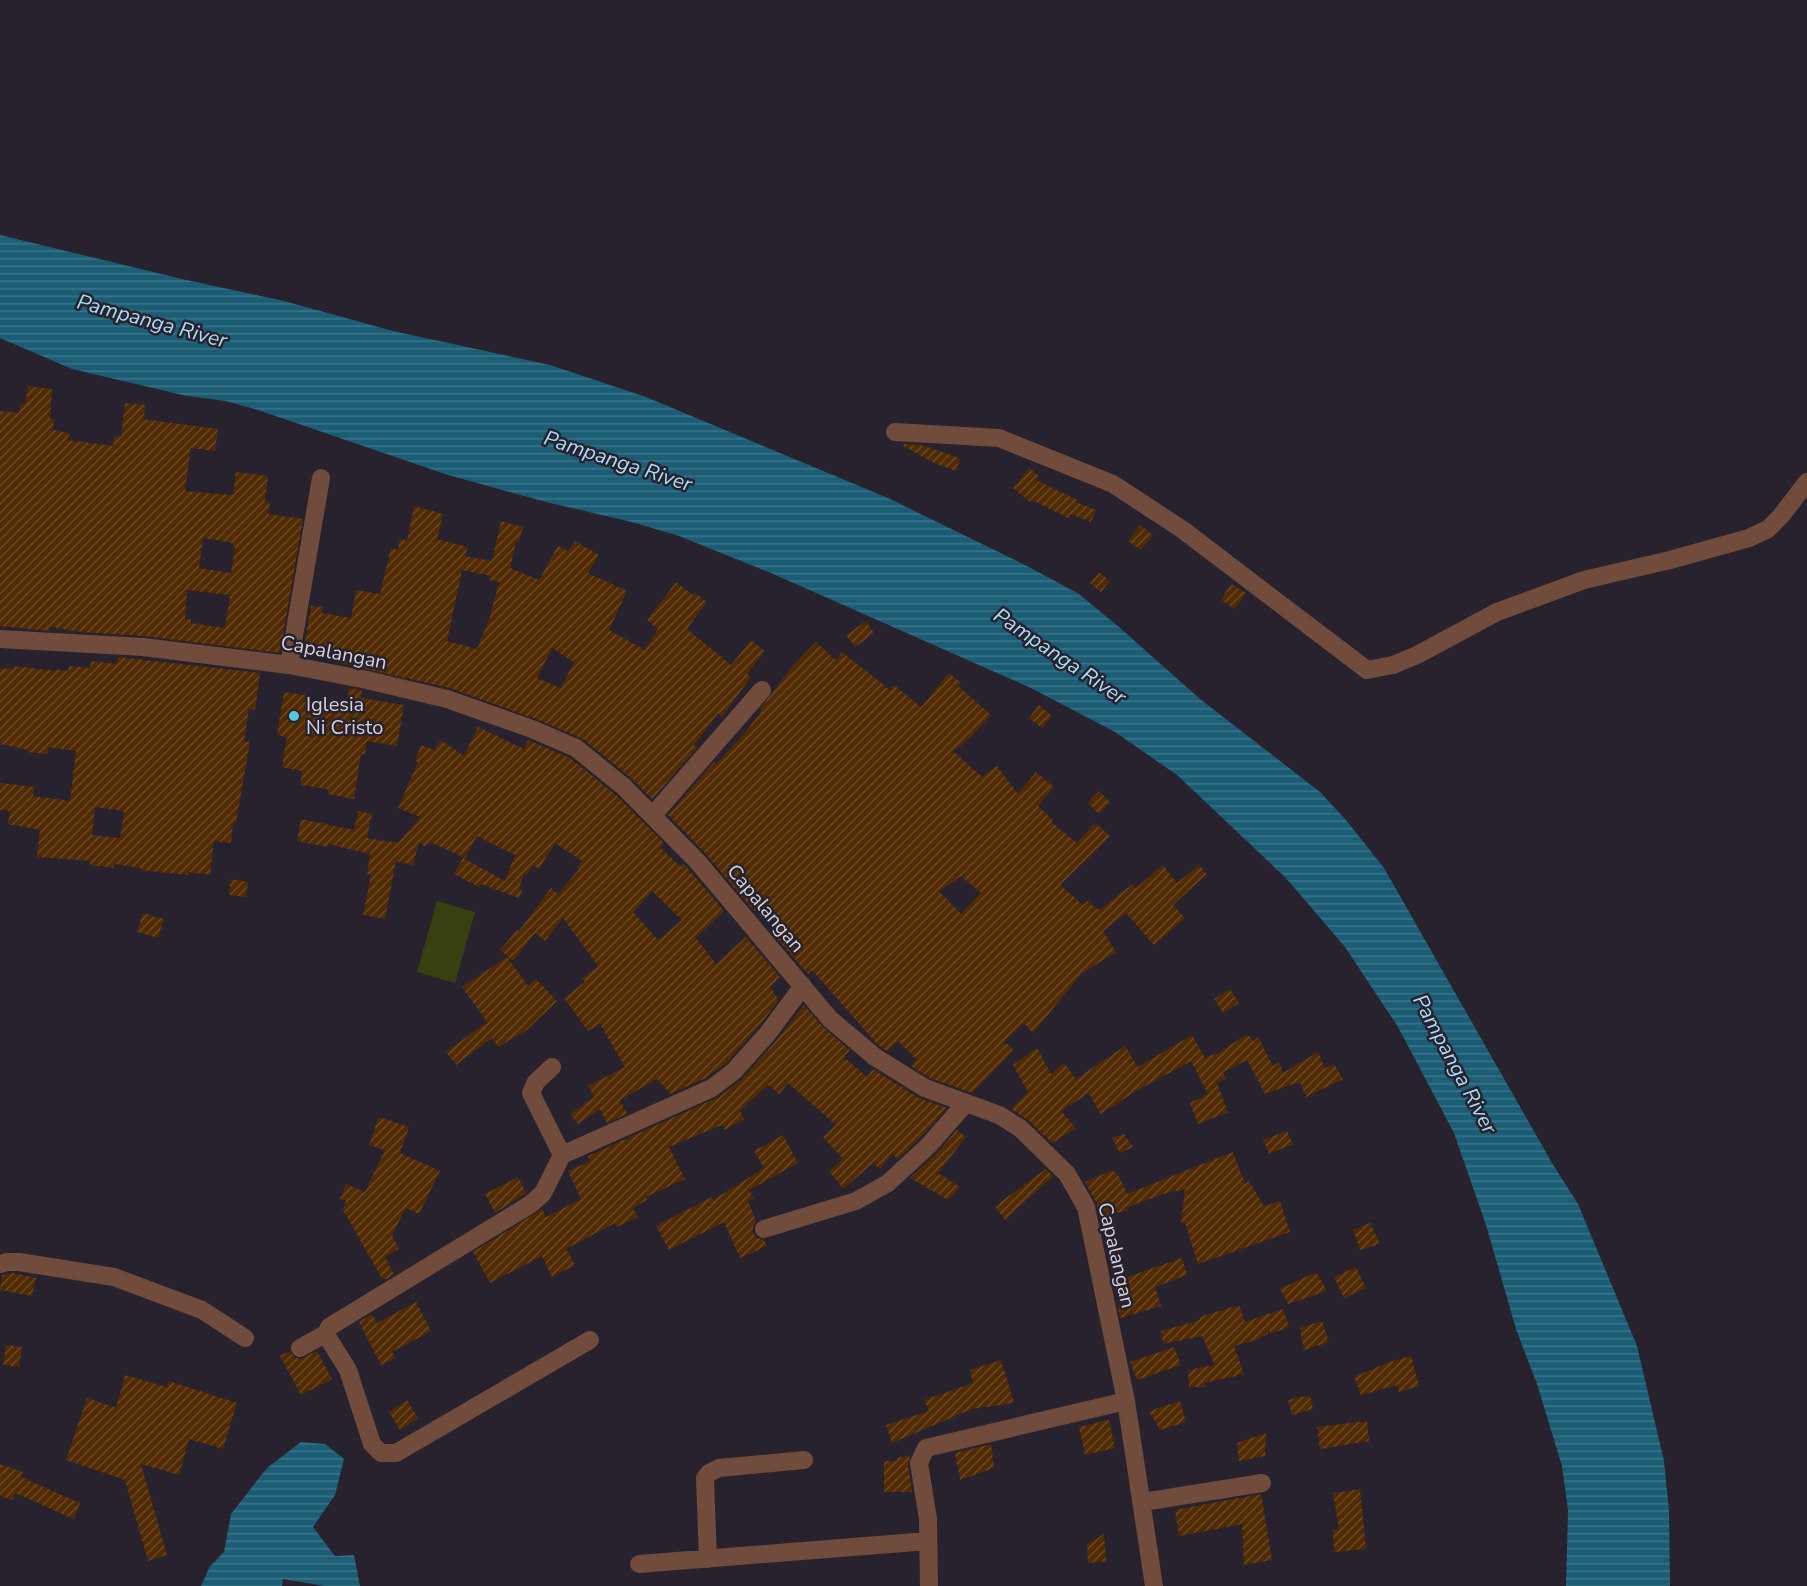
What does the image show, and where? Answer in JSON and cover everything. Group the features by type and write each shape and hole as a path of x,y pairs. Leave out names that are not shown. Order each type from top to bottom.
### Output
{"street":[{"path":"895,432 999,438 1113,484 1184,530 1367,670 1401,662 1497,612 1584,580 1670,560 1749,538 1768,529 1782,516 1807,482"},
{"path":"289,665 321,478"},
{"name":"Capalangan","path":"0,639 142,647 289,665 367,680 447,699 532,729 576,748 624,787 697,861 830,1019 875,1057 925,1088 999,1115 1020,1128 1066,1174 1086,1207 1126,1401 1154,1586"},
{"path":"653,815 762,690"},
{"path":"590,1340 396,1453 381,1453 372,1444 348,1370 327,1333 329,1327 531,1204 543,1193 562,1155 712,1088 734,1071 762,1041 803,986"},
{"path":"552,1067 536,1082 531,1093 562,1155"},
{"path":"764,1229 856,1201 888,1183 928,1146 966,1103"},
{"path":"0,1264 19,1262 114,1277 202,1311 245,1338"},
{"path":"300,1348 327,1333"},
{"path":"929,1586 928,1519 919,1463 926,1448 1126,1401"},
{"path":"708,1559 705,1479 709,1473 720,1468 804,1460"},
{"path":"1143,1502 1262,1483"},
{"path":"639,1564 928,1541"}],"green space":[{"path":"437,901 475,912 455,983 417,972"}],"water":[{"name":"Pampanga River","path":"0,235 284,301 393,331 550,365 646,397 888,498 1079,594 1200,699 1320,792 1346,820 1384,868 1552,1163 1578,1204 1637,1346 1664,1461 1669,1511 1670,1586 1566,1586 1568,1510 1562,1466 1537,1384 1516,1329 1486,1225 1454,1133 1398,1027 1345,947 1286,878 1177,775 1115,732 1031,688 771,573 679,536 448,475 226,401 187,396 72,369 0,338"},
{"path":"301,1442 325,1444 344,1459 335,1495 313,1527 335,1556 354,1555 360,1586 325,1586 283,1579 282,1586 201,1586 210,1566 224,1552 231,1514 267,1468"}],"building":[{"path":"28,386 52,389 50,419 54,419 53,430 69,433 68,440 113,446 114,436 121,437 125,403 146,405 143,419 218,429 215,451 191,448 185,491 233,495 236,472 268,476 265,501 270,502 268,514 303,519 280,653 144,636 82,632 50,627 50,631 0,626 0,411 19,413 20,404 25,404","holes":["203,538 233,543 235,547 231,573 199,568","187,590 230,595 225,628 191,623 191,619 185,619"]},
{"path":"904,444 921,445 960,458 956,471 934,463 903,446"},
{"path":"1029,468 1039,476 1036,480 1096,510 1091,522 1070,514 1068,518 1032,500 1030,502 1013,488"},
{"path":"414,506 443,514 437,539 468,547 465,556 492,561 501,521 523,527 519,542 516,542 510,568 539,580 558,546 568,551 575,541 599,555 588,573 627,591 609,630 645,650 658,629 647,620 676,582 707,602 687,629 731,665 751,640 765,651 747,674 751,677 722,717 718,714 694,745 697,748 652,799 631,778 583,739 536,719 450,688 338,663 339,656 303,653 311,606 323,607 322,613 351,618 356,590 380,594 391,548 398,550 400,539 407,541","holes":["462,570 491,576 490,580 499,582 492,612 477,649 447,641","552,648 574,662 561,688 537,678"]},
{"path":"1140,525 1153,535 1141,550 1128,541"},
{"path":"1099,572 1110,581 1101,592 1090,583"},
{"path":"1231,584 1246,593 1235,609 1221,600"},
{"path":"866,621 874,633 855,647 846,635"},
{"path":"816,642 836,660 842,652 890,690 894,685 921,707 949,673 961,683 958,686 991,715 968,740 953,751 982,777 997,766 1018,794 1036,772 1054,787 1038,806 1053,820 1051,822 1077,843 1095,823 1110,836 1060,885 1083,905 1087,901 1099,910 1133,884 1136,888 1163,865 1177,883 1199,865 1207,874 1173,905 1185,918 1154,945 1126,913 1103,931 1116,952 1081,974 1033,1033 1024,1023 1004,1041 1014,1050 972,1093 930,1078 911,1066 917,1060 898,1041 887,1051 878,1045 812,970 808,974 772,933 777,926 762,905 754,911 706,854 668,815 714,762 716,764 742,736 791,668","holes":["961,876 981,893 961,914 939,891"]},
{"path":"118,657 260,673 255,710 249,709 244,741 250,742 236,823 233,823 231,843 214,841 210,875 140,870 141,868 114,864 114,868 90,865 90,861 37,857 40,830 8,824 10,811 0,810 0,783 34,787 33,796 70,801 76,751 48,747 47,754 27,752 28,750 0,744 0,668 13,669 13,666 68,671 69,666 90,668 91,661 117,664","holes":["95,807 124,811 120,838 92,835"]},
{"path":"349,688 362,690 361,698 404,705 397,746 367,741 365,755 361,754 354,799 328,794 328,789 300,785 302,771 282,767 287,737 277,735 284,692 311,696 311,701 346,706"},
{"path":"1039,705 1052,716 1042,728 1029,718"},
{"path":"478,727 524,749 528,740 570,758 616,795 664,843 660,847 681,867 684,864 724,911 696,938 716,964 746,937 780,977 770,987 779,1000 726,1063 706,1078 670,1094 657,1079 620,1100 627,1114 607,1123 600,1109 578,1124 570,1114 594,1097 588,1086 625,1067 600,1024 588,1031 564,998 585,982 582,979 598,966 563,918 545,941 535,933 513,961 500,950 517,930 519,931 551,888 558,894 579,869 577,867 582,861 555,843 539,869 533,865 527,875 524,874 519,888 522,891 519,898 481,884 479,887 454,874 463,858 505,881 515,855 477,836 465,858 430,842 425,847 419,842 413,865 396,861 385,919 363,915 371,875 367,874 370,854 328,844 327,847 297,841 301,819 354,830 358,811 372,814 367,838 398,843 420,817 398,808 418,762 415,761 421,745 434,750 441,740 464,756","holes":["652,891 682,920 658,940 633,912"]},
{"path":"1099,791 1110,802 1099,814 1088,803"},
{"path":"231,879 248,882 246,897 229,895"},
{"path":"143,913 164,919 158,938 137,932"},
{"path":"507,957 528,986 536,979 557,1001 527,1030 498,1047 492,1038 456,1065 446,1052 487,1022 462,987"},
{"path":"1230,989 1239,1003 1223,1013 1214,999"},
{"path":"804,1005 823,1027 850,1050 844,1057 867,1077 873,1069 919,1098 947,1108 898,1159 892,1154 880,1169 873,1163 843,1189 829,1171 843,1159 823,1137 836,1125 788,1083 779,1094 768,1085 740,1110 744,1119 725,1130 722,1125 669,1147 685,1179 646,1197 647,1200 633,1208 638,1217 617,1227 615,1223 566,1249 575,1265 552,1277 542,1256 490,1283 473,1252 542,1209 546,1217 581,1199 568,1171 590,1161 588,1156 719,1097 742,1079"},
{"path":"1247,1034 1254,1041 1258,1037 1273,1066 1279,1062 1283,1073 1318,1052 1325,1068 1334,1064 1343,1079 1306,1097 1300,1082 1265,1094 1247,1060 1223,1072 1226,1078 1217,1083 1228,1112 1198,1124 1190,1103 1208,1094 1191,1061 1100,1114 1089,1093 1061,1111 1076,1128 1052,1143 1028,1120 1011,1109 1028,1092 1013,1065 1037,1048 1051,1074 1064,1063 1076,1079 1125,1046 1138,1067 1192,1035 1205,1058 1213,1054 1214,1056"},
{"path":"379,1117 409,1127 400,1153 440,1171 419,1214 406,1208 392,1235 399,1249 385,1257 394,1274 387,1279 382,1279 343,1210 346,1201 340,1199 346,1184 365,1192 385,1150 369,1145"},
{"path":"957,1130 966,1137 938,1173 960,1187 948,1200 910,1178"},
{"path":"1287,1131 1293,1144 1269,1154 1263,1140"},
{"path":"1124,1134 1133,1147 1120,1153 1112,1138"},
{"path":"783,1135 798,1163 749,1190 754,1198 748,1201 756,1221 753,1233 757,1238 764,1240 767,1246 740,1258 724,1222 669,1250 656,1226 712,1197 713,1200 764,1168 754,1151"},
{"path":"1233,1152 1245,1184 1249,1181 1264,1206 1280,1201 1290,1232 1198,1264 1185,1223 1181,1223 1185,1189 1127,1207 1128,1210 1113,1214 1117,1233 1103,1236 1097,1204 1085,1182 1113,1170 1120,1178 1127,1194"},
{"path":"1046,1169 1053,1176 1005,1220 995,1206"},
{"path":"518,1177 526,1193 495,1213 485,1194"},
{"path":"1370,1223 1380,1244 1360,1250 1353,1230"},
{"path":"1182,1258 1187,1275 1155,1287 1161,1306 1120,1318 1118,1305 1123,1303 1115,1281"},
{"path":"1356,1267 1366,1288 1344,1298 1334,1277"},
{"path":"1316,1272 1327,1291 1288,1304 1280,1289"},
{"path":"13,1273 36,1278 32,1296 0,1290 2,1275"},
{"path":"416,1302 431,1331 392,1352 395,1358 381,1365 359,1322 372,1314 377,1323"},
{"path":"1239,1305 1245,1322 1283,1309 1289,1327 1270,1334 1268,1329 1268,1334 1260,1339 1234,1346 1244,1374 1205,1383 1205,1387 1189,1387 1188,1370 1215,1365 1202,1336 1163,1344 1161,1331 1200,1320 1199,1317"},
{"path":"1322,1321 1329,1342 1304,1350 1300,1328"},
{"path":"6,1345 22,1347 19,1367 3,1365"},
{"path":"1174,1347 1181,1365 1137,1380 1130,1362"},
{"path":"290,1351 294,1357 300,1359 317,1351 332,1379 301,1395 280,1356"},
{"path":"1411,1356 1419,1386 1399,1392 1397,1385 1361,1395 1354,1377 1389,1362"},
{"path":"1001,1360 1014,1403 972,1409 892,1443 886,1425 929,1411 924,1400 973,1383 970,1370"},
{"path":"125,1375 167,1387 169,1381 237,1403 223,1449 189,1439 179,1475 141,1464 167,1555 148,1561 125,1480 66,1460 87,1398 116,1408"},
{"path":"1310,1395 1313,1409 1292,1415 1288,1400"},
{"path":"407,1400 418,1418 400,1430 389,1412"},
{"path":"1180,1401 1186,1422 1160,1430 1149,1411"},
{"path":"1109,1420 1115,1448 1085,1455 1079,1427"},
{"path":"1367,1421 1369,1441 1320,1449 1317,1427"},
{"path":"1266,1433 1265,1456 1239,1461 1237,1443"},
{"path":"991,1444 994,1468 960,1480 955,1453"},
{"path":"910,1455 908,1465 912,1492 884,1492 884,1461 897,1461 897,1458"},
{"path":"0,1464 23,1472 21,1477 80,1503 74,1519 15,1493 13,1500 0,1496"},
{"path":"1360,1489 1366,1549 1334,1552 1333,1530 1339,1530 1333,1493"},
{"path":"1261,1494 1272,1560 1244,1565 1242,1524 1179,1536 1175,1510"},
{"path":"1104,1534 1106,1561 1088,1563 1087,1544"}],"place":[{"name":"Iglesia Ni Cristo","path":"294,716"}]}
